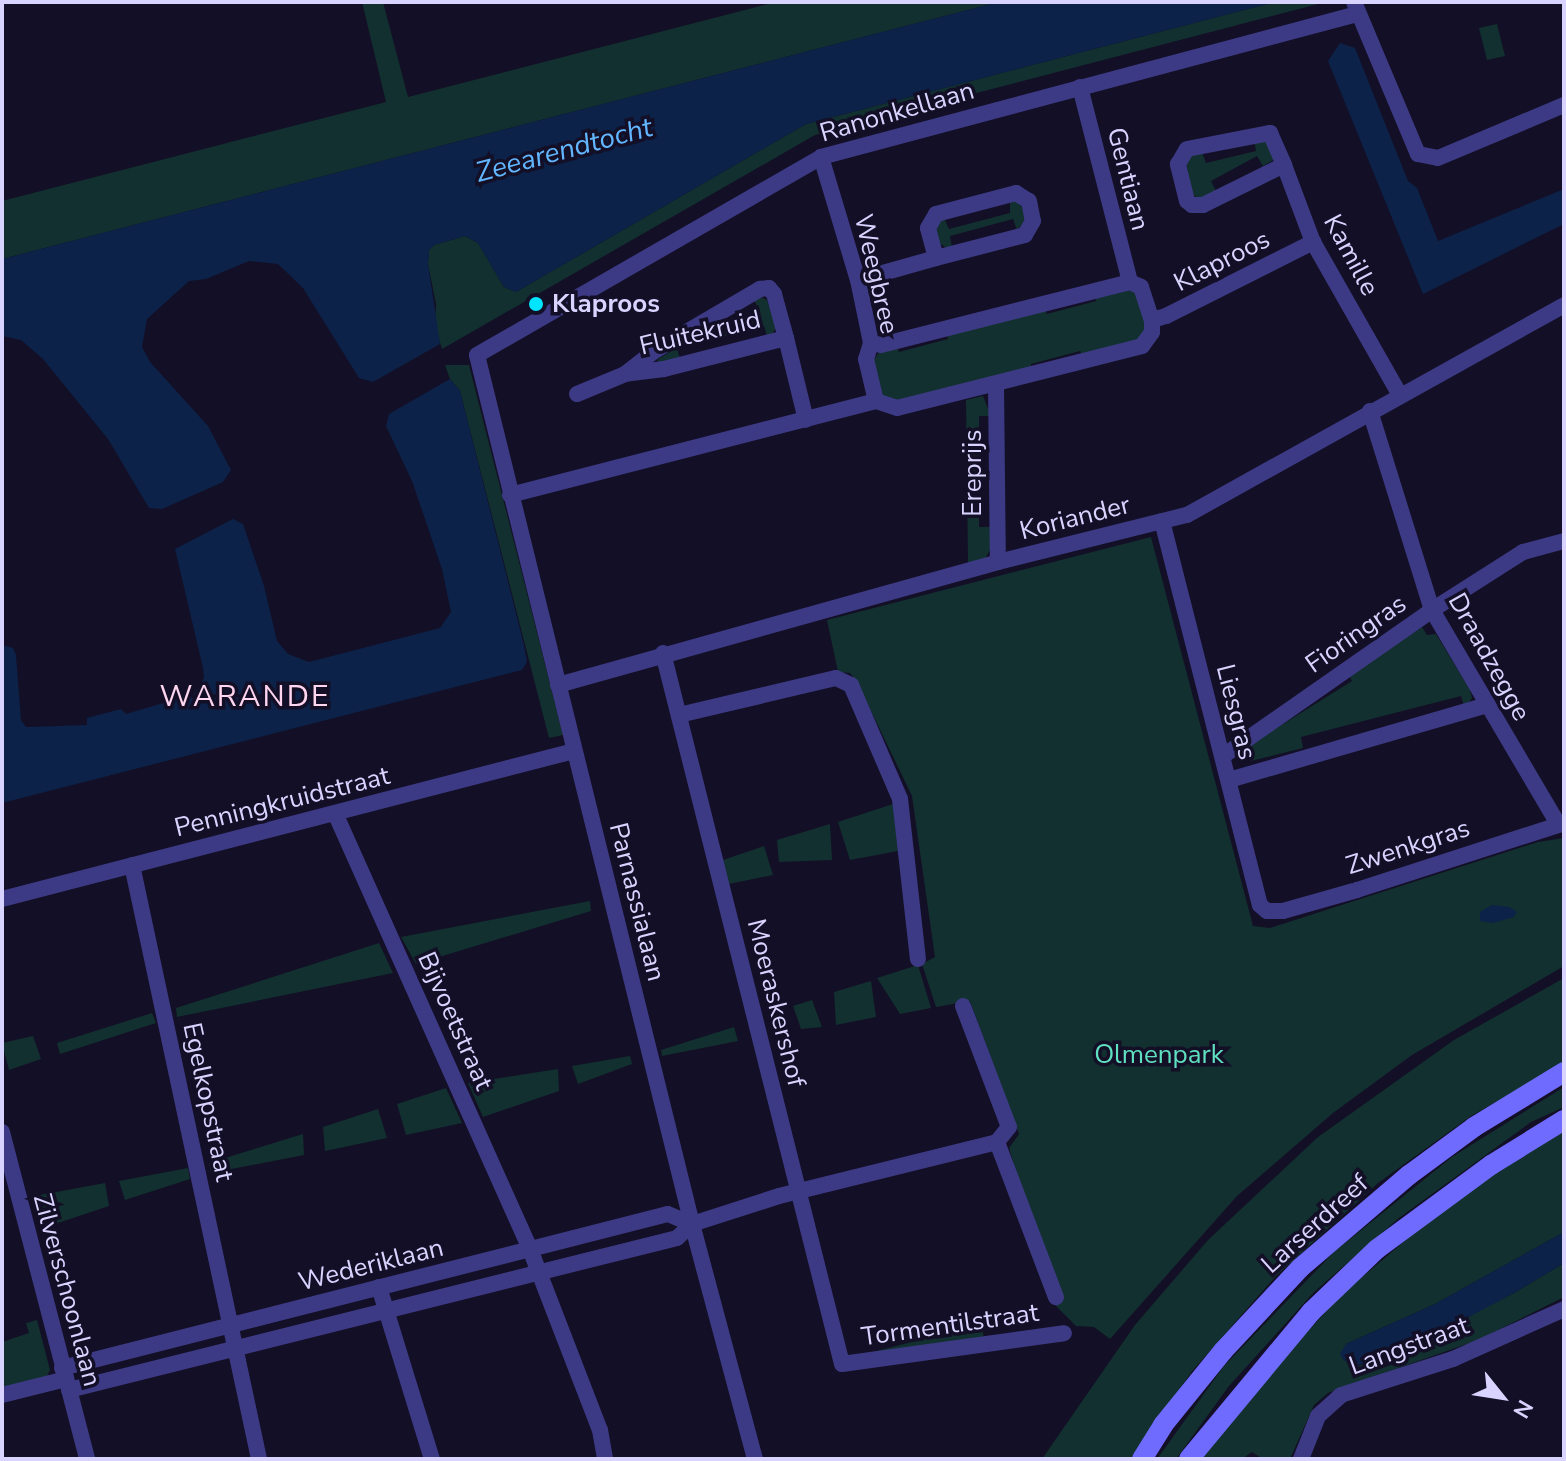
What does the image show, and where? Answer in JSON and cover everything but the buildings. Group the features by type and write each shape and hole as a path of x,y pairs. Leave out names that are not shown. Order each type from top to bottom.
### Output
{"main road":[{"name":"Larserdreef","path":"1142,1459 1163,1425 1223,1351 1310,1259 1420,1167 1474,1127 1564,1072"},
{"path":"1189,1459 1311,1312 1377,1249 1479,1173 1564,1120"}],"street":[{"name":"Ranonkellaan","path":"477,355 821,157 1356,8"},
{"path":"1356,8 1418,154 1438,158 1564,105"},
{"name":"Gentiaan","path":"1080,87 1130,282"},
{"name":"Kamille","path":"1284,165 1203,205 1187,201 1178,164 1187,149 1270,133 1284,165 1313,242 1400,395"},
{"name":"Weegbree","path":"821,157 858,280 871,343 866,359 876,401"},
{"path":"858,280 1025,235 1033,221 1029,201 1016,193 936,214 928,228 936,258"},
{"name":"Klaproos","path":"1152,320 1166,316 1313,242"},
{"path":"871,343 881,345 1130,282"},
{"name":"Klaproos","path":"510,495 876,401 897,408 1142,346 1152,332 1152,320 1141,287 1130,282"},
{"name":"Fluitekruid","path":"577,394 625,374 656,350 760,289 769,288 774,294 806,420"},
{"name":"Koriander","path":"558,685 663,653 998,562 1187,515 1564,305"},
{"name":"Fluitekruid","path":"625,374 664,369 786,338"},
{"name":"Parnassialaan","path":"477,355 692,1224 755,1459"},
{"name":"Ereprijs","path":"996,384 998,562"},
{"name":"Draadzegge","path":"1370,411 1432,610 1561,824"},
{"name":"Liesgras","path":"1162,521 1260,905 1267,911"},
{"name":"Fioringras","path":"1223,756 1432,610 1523,552 1564,541"},
{"name":"Moeraskershof","path":"663,653 842,1364"},
{"path":"679,715 836,678 851,685 900,799 918,959"},
{"path":"1229,780 1487,705"},
{"name":"Penningkruidstraat","path":"2,899 574,751"},
{"name":"Bijvoetstraat","path":"335,813 530,1249 600,1430 605,1459"},
{"name":"Zwenkgras","path":"1267,911 1283,911 1357,890 1561,824"},
{"name":"Egelkopstraat","path":"132,865 259,1459"},
{"path":"963,1006 1009,1127 997,1142 1056,1297"},
{"name":"Zilverschoonlaan","path":"2,1132 87,1459"},
{"name":"Wederiklaan","path":"2,1395 66,1379 235,1349 677,1238 692,1224 799,1192 997,1142"},
{"name":"Wederiklaan","path":"66,1379 232,1325 668,1214 692,1224"},
{"path":"379,1287 432,1459"},
{"name":"Langstraat","path":"1301,1459 1318,1416 1341,1395 1453,1359 1564,1309"},
{"name":"Tormentilstraat","path":"842,1364 1064,1333"}],"green space":[{"path":"362,2 383,2 408,97 776,2 999,2 2,259 2,201 386,102"},
{"path":"1275,2 1326,2 815,135 442,349 435,326 436,304 428,264 429,250 434,245 465,236 478,243 504,287 516,292 806,124"},
{"path":"1497,24 1505,56 1487,60 1479,28"},
{"path":"1266,138 1275,159 1263,166 1257,156 1211,181 1216,191 1199,199 1191,193 1186,161 1192,155 1202,152 1206,163 1256,151 1254,139"},
{"path":"1010,201 1017,202 1023,208 1026,220 1017,230 1013,219 950,236 952,247 945,247 937,241 936,226 944,218 949,229 1010,213"},
{"path":"1130,289 1139,296 1146,331 1140,340 1082,356 1080,351 1031,364 1032,369 896,404 882,395 874,360 879,352 897,346 899,352 948,339 947,334 1045,309 1047,314 1096,301 1095,296"},
{"path":"761,297 767,300 776,328 773,333 767,336 764,326 677,348 680,359 661,364 657,360 713,324 719,333 759,310 754,300"},
{"path":"445,365 469,365 563,735 549,738 460,391 450,379"},
{"path":"983,396 991,416 979,416 979,527 991,527 991,548 985,559 968,563 966,400"},
{"name":"Olmenpark","path":"1151,537 1253,926 1270,928 1538,842 1564,838 1564,966 1412,1055 1333,1113 1237,1196 1110,1339 1094,1327 1076,1326 1056,1306 1009,1148 1019,1134 970,1001 936,1007 922,964 935,957 912,796 857,682 850,673 838,672 827,620"},
{"path":"1422,627 1427,635 1436,634 1470,690 1472,698 1465,709 1461,696 1301,737 1303,748 1251,761 1245,748 1352,681 1349,675"},
{"path":"893,804 898,851 850,860 838,822"},
{"path":"830,824 832,860 779,862 777,840"},
{"path":"764,846 773,875 729,884 723,860"},
{"path":"590,901 591,911 416,964 401,937"},
{"path":"379,943 393,973 177,1017 176,1008"},
{"path":"918,965 931,1008 900,1014 877,978"},
{"path":"1564,978 1564,1064 1471,1116 1378,1183 1276,1276 1193,1370 1130,1459 1042,1459 1135,1325 1208,1240 1318,1137 1454,1040"},
{"path":"871,981 876,1017 836,1025 834,992"},
{"path":"812,1000 822,1027 801,1029 793,1006"},
{"path":"152,1013 156,1023 60,1054 57,1043"},
{"path":"734,1027 738,1041 662,1056 661,1050"},
{"path":"33,1036 41,1059 9,1070 2,1043"},
{"path":"630,1056 632,1064 578,1084 572,1066"},
{"path":"558,1069 559,1091 483,1117 468,1083"},
{"path":"1564,1087 1564,1107 1531,1122 1399,1218 1314,1292 1229,1386 1176,1459 1157,1459 1224,1366 1334,1252 1452,1157"},
{"path":"446,1088 462,1123 406,1135 397,1104"},
{"path":"378,1109 387,1138 325,1151 323,1127"},
{"path":"1564,1127 1564,1232 1435,1304 1346,1344 1343,1359 1356,1367 1405,1347 1514,1293 1564,1263 1564,1297 1478,1340 1328,1393 1314,1405 1290,1459 1263,1459 1252,1452 1242,1459 1202,1459 1233,1414 1341,1295 1465,1190"},
{"path":"303,1134 304,1155 211,1173 209,1163"},
{"path":"188,1168 190,1179 125,1200 119,1181"},
{"path":"105,1183 109,1206 49,1226 40,1195"},
{"path":"37,1320 50,1370 47,1376 2,1388 2,1342 29,1333 26,1323"},
{"path":"981,1324 984,1338 869,1353"}],"water":[{"name":"Zeearendtocht","path":"999,2 1275,2 806,124 516,292 504,287 478,243 465,236 434,245 429,250 428,264 440,344 373,382 359,378 303,288 278,264 249,261 206,279 189,281 147,319 142,347 150,362 208,426 231,470 223,482 162,509 149,508 108,439 43,359 21,340 2,336 2,259"},
{"path":"1340,43 1355,48 1408,181 1417,188 1438,241 1564,189 1564,224 1423,294 1328,61"},
{"path":"450,379 460,391 524,645 527,662 522,670 2,803 2,645 13,648 16,655 21,720 26,727 87,725 87,718 121,709 126,714 194,694 204,678 203,668 175,549 233,519 243,524 264,586 277,641 288,654 309,662 440,628 451,612 442,569 412,481 386,426 389,414"},
{"path":"1492,905 1509,907 1517,912 1514,917 1493,923 1480,921 1480,912"},
{"path":"1564,1232 1564,1263 1514,1293 1448,1328 1375,1360 1352,1367 1340,1354 1346,1344 1435,1304"}],"place":[{"name":"Klaproos","path":"536,304"}],"district":[{"name":"WARANDE","path":"245,697"}]}
